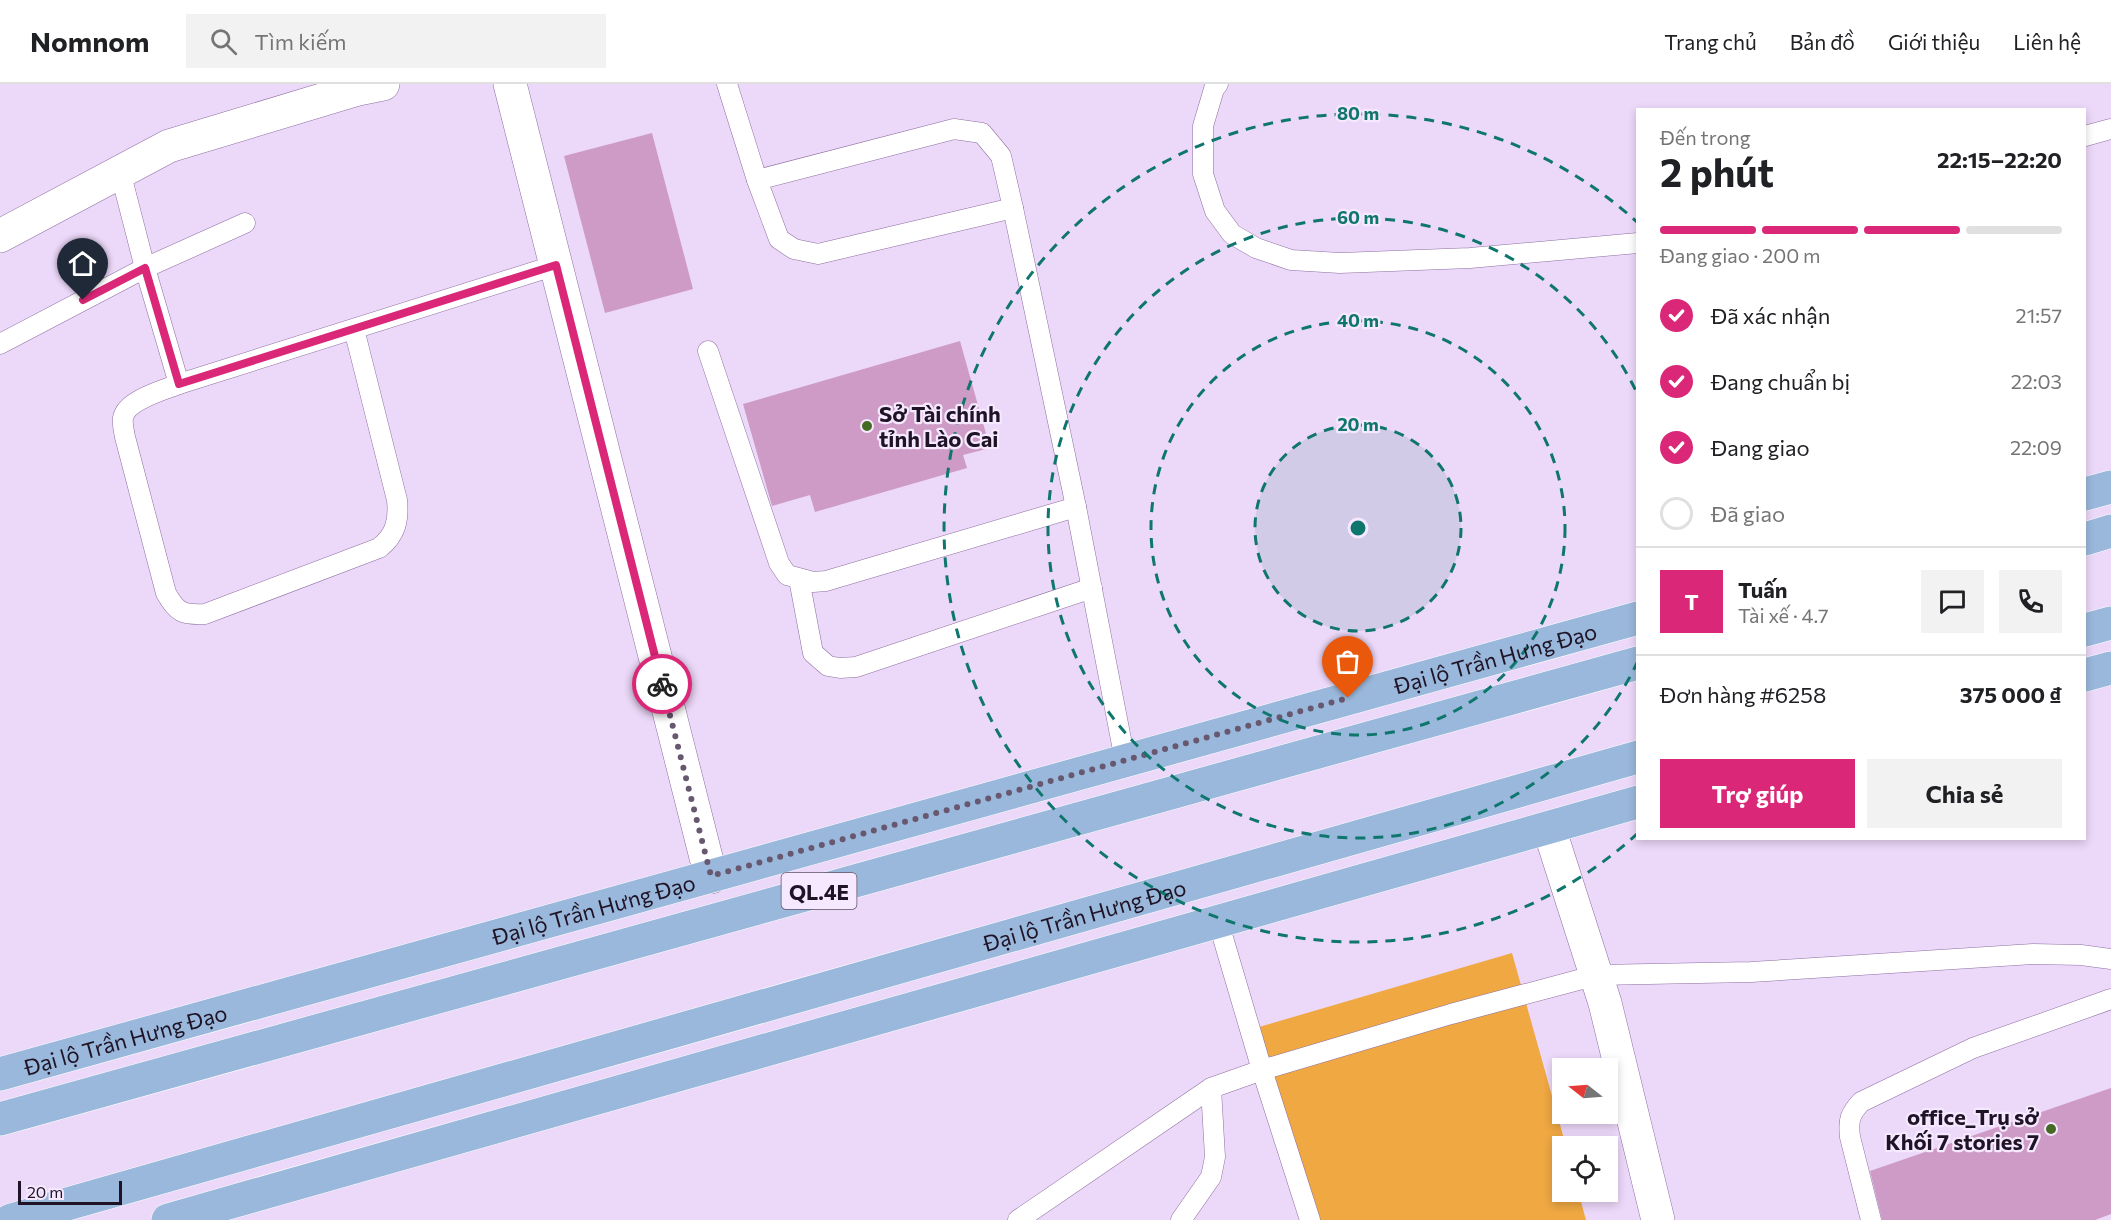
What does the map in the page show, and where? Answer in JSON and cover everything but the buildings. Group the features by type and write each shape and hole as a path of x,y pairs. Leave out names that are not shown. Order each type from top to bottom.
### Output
{"main road":[{"path":"2086,494 2111,487"},
{"path":"2086,539 2111,531"},
{"name":"Đại lộ Trần Hưng Đạo","path":"0,1074 1636,619"},
{"path":"2086,630 2111,623"},
{"name":"Đại lộ Trần Hưng Đạo","path":"0,1119 1636,664"},
{"path":"2086,675 2111,668"},
{"name":"Đại lộ Trần Hưng Đạo","path":"10,1220 1636,758"},
{"name":"Đại lộ Trần Hưng Đạo","path":"168,1220 1636,803"}],"street":[{"path":"0,236 169,146 358,89 383,84"},
{"path":"510,84 711,876"},
{"path":"1549,828 1597,975 1658,1220"}],"lane":[{"path":"727,84 757,180 779,239 794,249 818,254 1013,208"},
{"path":"1218,84 1214,89 1203,126 1203,174 1215,211 1232,234 1256,248 1291,260 1340,263 1470,258 1636,243"},
{"path":"757,180 954,129 982,133 1000,156 1076,507 1125,760"},
{"path":"2086,136 2111,129"},
{"path":"120,171 145,268 179,384"},
{"path":"0,344 145,268 245,223"},
{"path":"354,329 397,500 396,528 387,542 379,548 205,614 181,613 172,604 166,592 125,437 122,420 125,410 133,403 179,384 556,265"},
{"path":"708,351 779,563 787,575 813,582 826,580 1076,507"},
{"path":"799,579 813,653 828,666 840,668 856,667 1092,588"},
{"path":"1218,921 1310,1220"},
{"path":"1018,1220 1211,1088 1262,1070 1451,1014 1597,975 1751,972 2033,954 2081,955 2111,959"},
{"path":"1871,1220 1848,1123 1851,1113 1862,1102 1973,1047 2111,999"},
{"path":"1180,1220 1211,1178 1215,1157 1211,1088"}],"shaded area":[{"path":"1512,953 1552,1096 1552,1124 1560,1124 1563,1136 1552,1136 1552,1202 1581,1202 1586,1220 1313,1220 1289,1124 1259,1027"}],"way so far":[{"path":"662,684 711,876 1348,698"}],"place":[{"name":"Sở Tài chính tỉnh Lào Cai","path":"867,426"},
{"name":"office_Trụ sở Khối 7 stories 7","path":"2051,1129"}],"route":[{"path":"83,300 145,268 179,384 556,265 662,684"}]}
